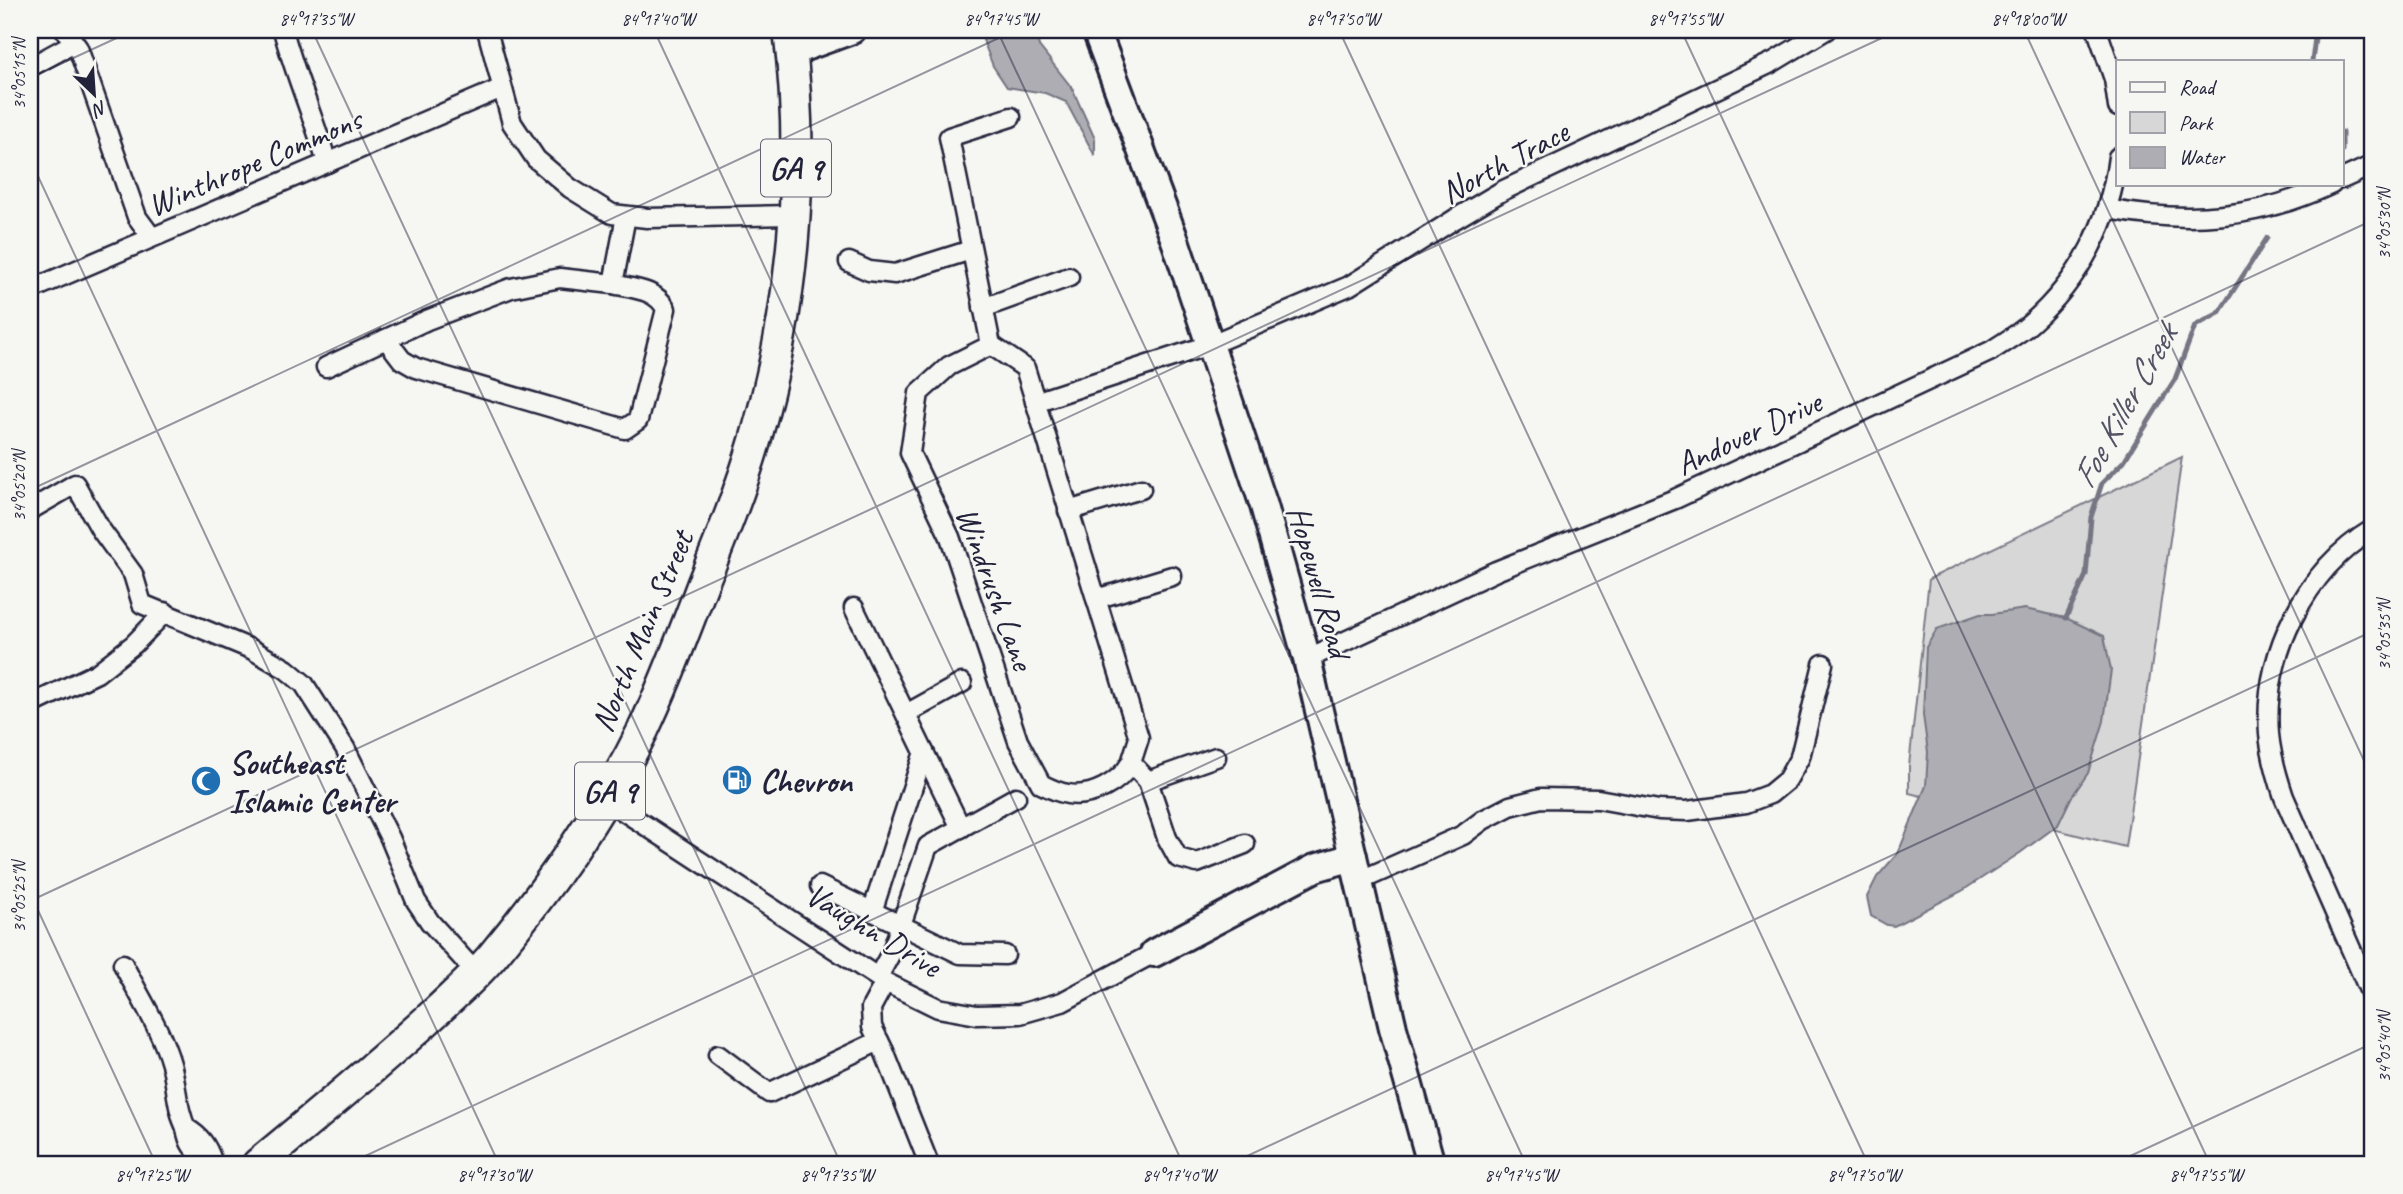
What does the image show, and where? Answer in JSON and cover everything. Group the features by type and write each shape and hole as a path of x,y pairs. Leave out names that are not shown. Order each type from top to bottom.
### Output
{"main road":[{"name":"North Main Street","path":"258,1164 382,1061 492,957 555,878 606,799 643,730 667,676 742,482 756,439 782,327 790,268 796,163 790,41"}],"street":[{"path":"283,30 327,163"},
{"path":"487,30 512,123 536,159 581,195 612,214 647,218 793,215"},
{"path":"790,41 852,30"},
{"name":"Hopewell Road","path":"1096,30 1176,243 1264,506 1307,659 1393,1028 1431,1164"},
{"name":"North Trace","path":"1209,345 1349,286 1502,191 1773,62 1826,30"},
{"path":"2097,30 2114,79 2116,93"},
{"path":"30,67 70,36 137,217 151,236"},
{"name":"Winthrope Commons","path":"30,290 502,88"},
{"path":"1011,117 949,137 991,345 1025,368 1139,738 1130,763 1148,781 1167,838 1178,858 1197,863 1245,844"},
{"path":"2344,178 2373,164"},
{"name":"Andover Drive","path":"1307,659 1496,571 1675,499 1991,351 2030,324 2063,290 2090,251 2107,209 2116,166"},
{"path":"2107,209 2147,216 2192,219 2232,215 2277,205 2327,186"},
{"path":"613,285 626,216"},
{"path":"849,262 869,271 895,274 971,250"},
{"path":"983,308 1069,277"},
{"path":"326,367 426,320 511,288 560,278 652,293 666,309 638,420 625,429 416,368 402,360 386,339"},
{"name":"Windrush Lane","path":"991,345 949,366 919,393 910,453 950,537 1018,741 1041,785 1068,795 1102,790 1124,774 1130,763"},
{"path":"1035,402 1209,345"},
{"path":"30,510 75,484 102,530 133,574 142,604 251,649 286,669 304,684 345,748 390,838 416,901 430,922 476,973"},
{"path":"1068,511 1141,489"},
{"path":"2373,529 2330,565 2309,589 2288,625 2275,665 2269,699 2269,733 2274,767 2284,797 2373,999"},
{"path":"1096,599 1172,576"},
{"path":"855,608 961,828"},
{"path":"30,705 97,673 134,644 164,612"},
{"path":"1356,869 1463,835 1483,820 1510,806 1541,798 1598,799 1659,810 1687,811 1746,803 1770,794 1787,780 1800,757 1823,664"},
{"path":"906,714 962,683"},
{"path":"872,912 924,752"},
{"path":"1148,781 1216,757"},
{"path":"929,1164 872,1027 872,1008 928,846 1016,797"},
{"name":"Vaughn Drive","path":"606,799 882,979 938,1008 977,1016 1020,1014 1062,1002 1315,868 1356,869"},
{"path":"820,886 961,954 1005,955"},
{"path":"123,964 159,1035 170,1064 186,1128 196,1134 208,1148 213,1163"},
{"path":"718,1055 769,1093 879,1041"}],"green space":[{"path":"2182,457 2125,847 1909,793 1909,766 1929,579"}],"water":[{"path":"992,30 1035,30 1039,46 1072,88 1095,139 1095,156 1066,102 1045,93 1007,87 993,66 983,40"},
{"path":"2025,609 2066,618 2104,636 2111,670 2104,721 2088,773 2071,798 2058,825 1962,891 1894,926 1887,925 1871,916 1867,897 1877,877 1898,853 1926,786 1928,752 1923,715 1926,647 1937,629 1980,614"}],"waterway":[{"name":"Foe Killer Creek","path":"2312,60 2316,30"},
{"name":"Foe Killer Creek","path":"2066,618 2086,575 2091,517 2102,483 2124,461 2175,379 2195,326 2219,313 2267,238"}],"place":[{"name":"Chevron","path":"737,780"},
{"name":"Southeast Islamic Center","path":"206,781"}]}
